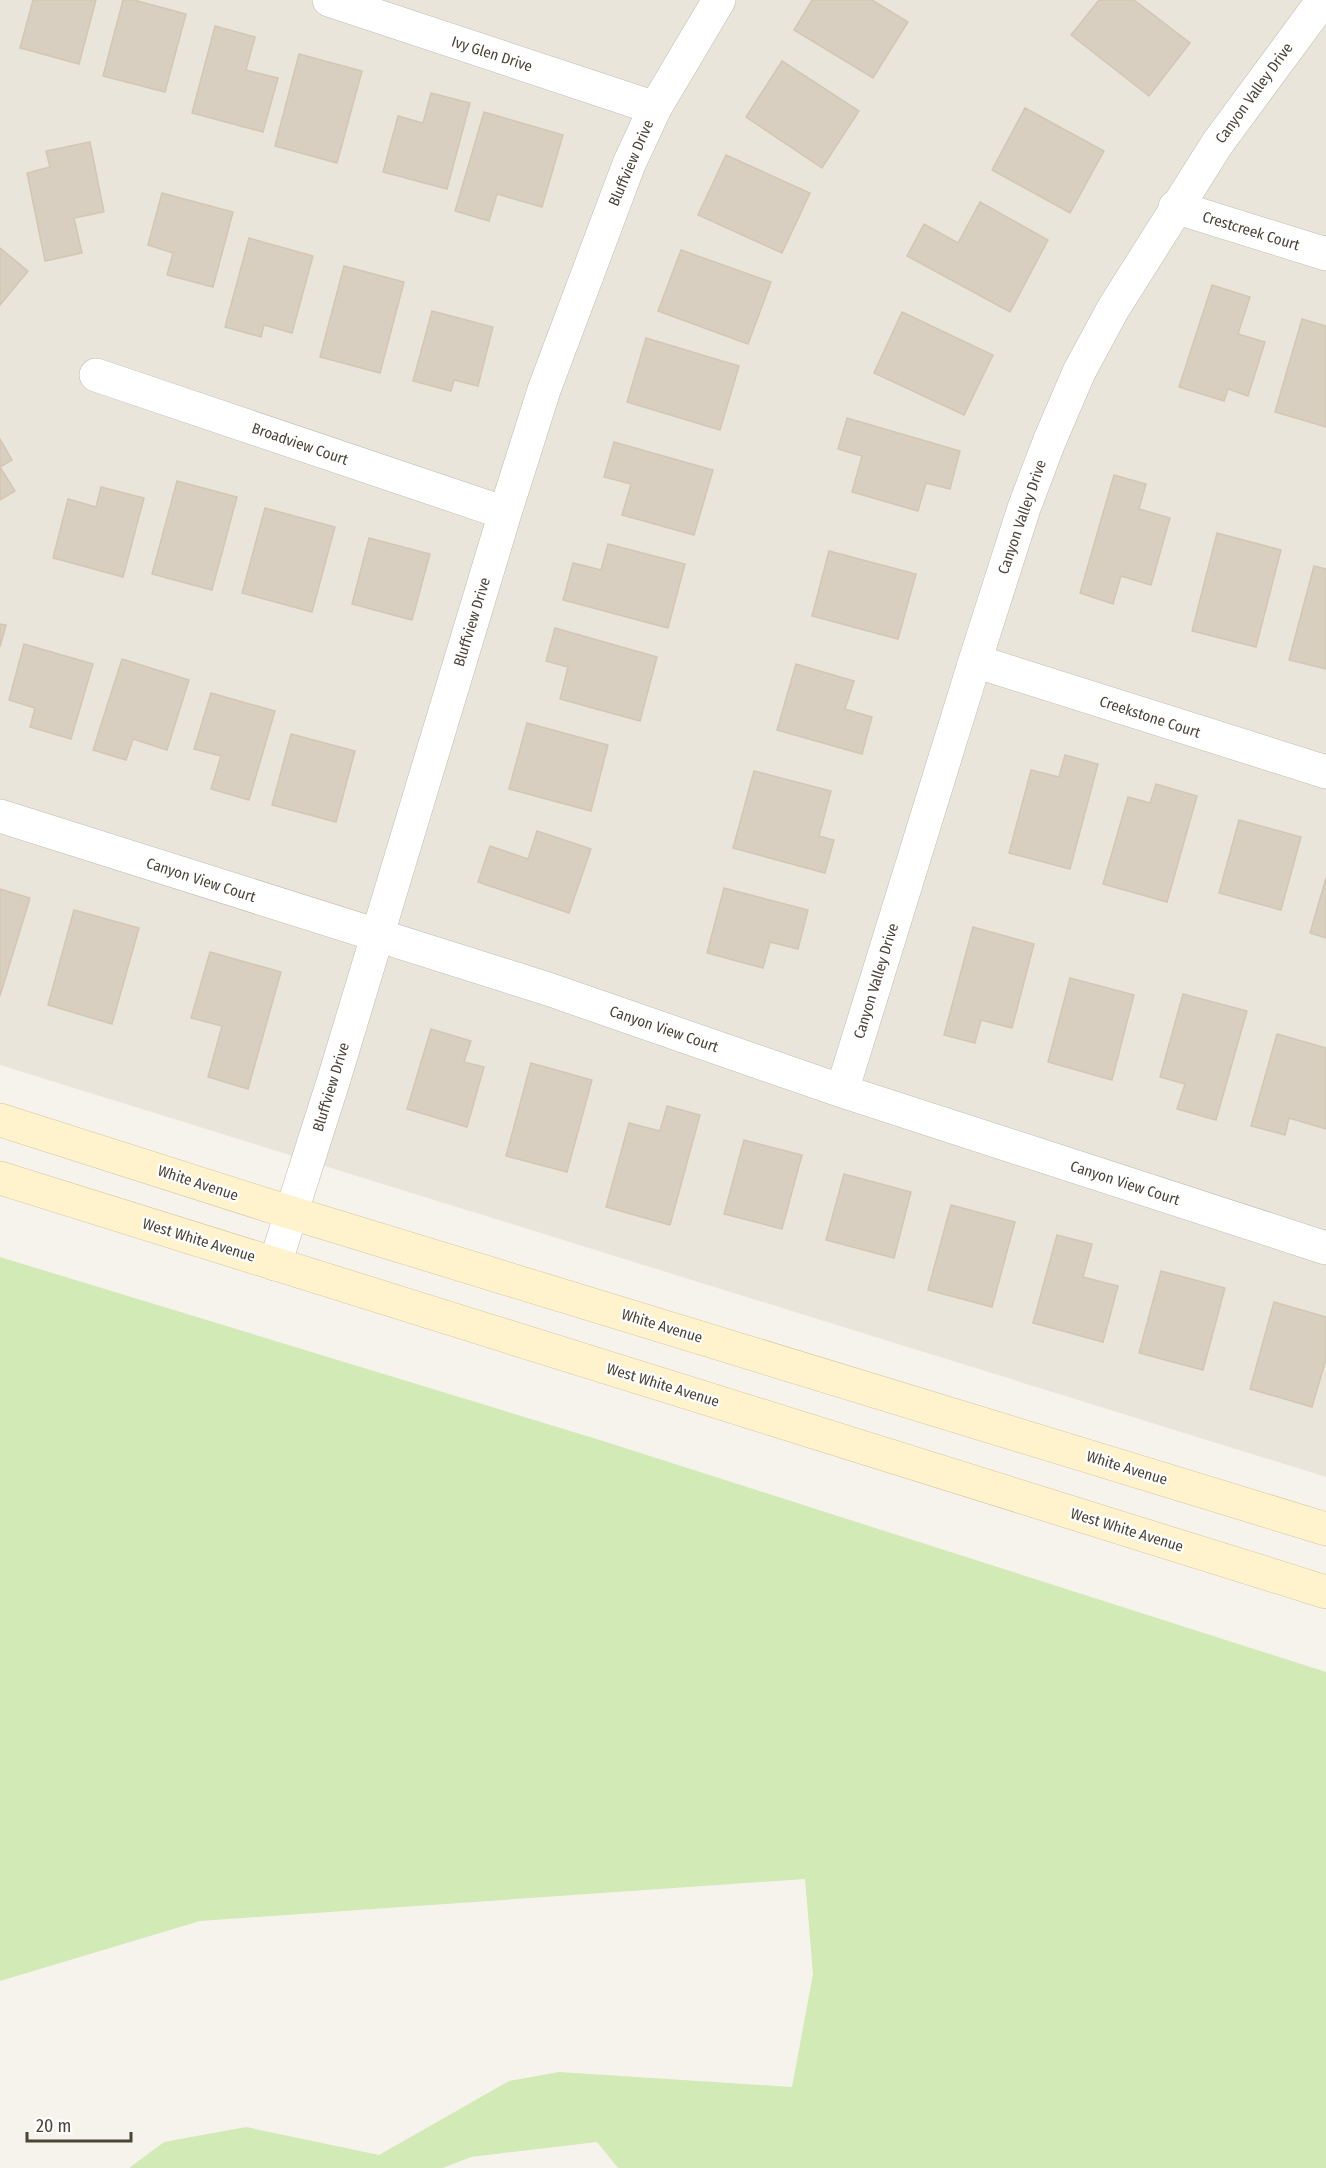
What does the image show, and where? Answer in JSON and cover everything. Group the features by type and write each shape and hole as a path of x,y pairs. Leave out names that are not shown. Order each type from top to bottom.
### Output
{"main road":[{"name":"White Avenue","path":"0,1120 292,1213 1326,1528"},
{"name":"West White Avenue","path":"0,1178 1326,1592"}],"street":[{"name":"Ivy Glen Drive","path":"329,0 655,108"},
{"name":"Bluffview Drive","path":"275,1264 334,1079 544,390 629,164 655,108 719,0"},
{"name":"Canyon Valley Drive","path":"842,1091 1024,508 1079,372 1113,309 1175,207 1217,144 1323,0"},
{"name":"Crestcreek Court","path":"1175,207 1326,254"},
{"name":"Broadview Court","path":"96,375 505,513"},
{"name":"Creekstone Court","path":"975,661 1326,772"},
{"name":"Canyon View Court","path":"0,816 548,989 842,1091 1326,1248"}],"shaded area":[{"path":"0,0 1326,0 1326,1477 0,1065"}],"green space":[{"path":"0,1257 603,1441 1326,1672 1326,2168 618,2168 597,2142 471,2157 443,2168 129,2168 164,2142 246,2127 379,2155 509,2081 559,2072 792,2087 813,1974 805,1879 200,1921 0,1981"}],"building":[{"path":"33,0 96,0 79,64 20,48"},
{"path":"123,0 134,0 186,14 165,92 103,76"},
{"path":"812,0 872,0 908,22 873,78 794,30"},
{"path":"1099,0 1134,0 1190,43 1149,96 1071,35"},
{"path":"215,26 255,37 246,70 278,78 263,132 192,113"},
{"path":"299,54 362,71 337,163 275,146"},
{"path":"782,61 859,111 822,168 746,117"},
{"path":"431,93 470,103 447,189 383,172 398,116 423,123"},
{"path":"1025,108 1104,151 1070,213 992,170"},
{"path":"484,112 563,135 542,207 497,194 489,221 455,211"},
{"path":"90,142 104,212 74,218 82,253 45,261 27,173 50,167 46,151"},
{"path":"726,155 810,193 782,253 698,215"},
{"path":"162,193 233,212 213,287 167,275 173,253 148,245"},
{"path":"980,202 1048,240 1010,312 907,256 924,224 958,243"},
{"path":"249,238 313,256 292,333 264,325 261,337 225,327"},
{"path":"0,248 28,271 0,305"},
{"path":"681,250 771,282 748,344 658,311"},
{"path":"344,266 404,282 380,373 320,357"},
{"path":"1212,285 1250,297 1238,334 1265,342 1248,396 1228,389 1224,401 1179,387"},
{"path":"432,311 493,327 478,386 454,380 451,391 413,381"},
{"path":"902,312 993,355 964,415 874,373"},
{"path":"1302,319 1326,326 1326,427 1275,412"},
{"path":"646,338 739,366 720,430 627,402"},
{"path":"847,418 960,451 950,489 926,483 918,511 852,492 862,456 838,449"},
{"path":"0,439 12,460 0,467"},
{"path":"614,442 713,470 694,535 622,515 631,484 604,477"},
{"path":"0,467 15,491 0,500"},
{"path":"1114,475 1146,484 1139,509 1170,518 1151,585 1121,576 1113,604 1080,593"},
{"path":"177,481 237,497 212,590 152,574"},
{"path":"101,487 144,498 123,577 53,558 68,499 96,507"},
{"path":"265,508 335,527 312,612 242,593"},
{"path":"1217,533 1281,550 1256,647 1192,631"},
{"path":"369,538 430,554 412,620 352,604"},
{"path":"608,544 685,564 668,628 563,600 573,563 601,570"},
{"path":"829,551 916,574 898,639 812,616"},
{"path":"1314,566 1326,569 1326,669 1289,660"},
{"path":"0,624 6,625 0,647"},
{"path":"555,628 657,657 640,721 560,699 568,667 546,661"},
{"path":"24,644 93,664 71,739 30,727 35,708 9,700"},
{"path":"122,659 189,680 167,750 133,739 126,760 93,750"},
{"path":"796,664 854,681 845,709 872,717 862,754 777,730"},
{"path":"211,693 275,711 249,800 211,789 221,756 194,749"},
{"path":"527,723 608,745 591,811 509,789"},
{"path":"291,734 355,751 336,822 272,805"},
{"path":"1065,755 1098,764 1070,869 1009,853 1031,770 1059,777"},
{"path":"754,771 831,791 819,836 834,840 825,873 733,848"},
{"path":"1156,784 1197,796 1167,902 1103,884 1128,797 1150,803"},
{"path":"1239,820 1301,837 1281,910 1219,893"},
{"path":"537,831 591,849 569,913 478,882 490,846 528,859"},
{"path":"1326,878 1326,938 1310,933"},
{"path":"724,888 808,910 798,949 770,942 763,968 707,953"},
{"path":"0,889 30,898 0,996"},
{"path":"74,910 139,928 112,1024 48,1005"},
{"path":"973,927 1034,944 1012,1028 981,1020 975,1043 944,1035"},
{"path":"210,952 281,972 248,1089 208,1077 222,1026 191,1018"},
{"path":"1070,978 1134,995 1112,1080 1048,1062"},
{"path":"1183,994 1247,1011 1216,1120 1177,1109 1185,1084 1160,1077"},
{"path":"431,1029 471,1041 464,1062 484,1067 467,1127 407,1109"},
{"path":"1277,1034 1326,1048 1326,1129 1289,1118 1285,1135 1251,1126"},
{"path":"531,1063 592,1080 567,1172 506,1156"},
{"path":"667,1106 700,1115 670,1225 606,1207 629,1123 660,1131"},
{"path":"744,1140 802,1155 782,1229 724,1214"},
{"path":"844,1174 911,1192 894,1258 826,1240"},
{"path":"951,1205 1015,1222 992,1307 928,1290"},
{"path":"1057,1235 1092,1244 1083,1277 1118,1286 1103,1342 1033,1323"},
{"path":"1161,1271 1225,1288 1203,1370 1139,1353"},
{"path":"1274,1302 1326,1317 1326,1359 1312,1407 1250,1389"}]}
